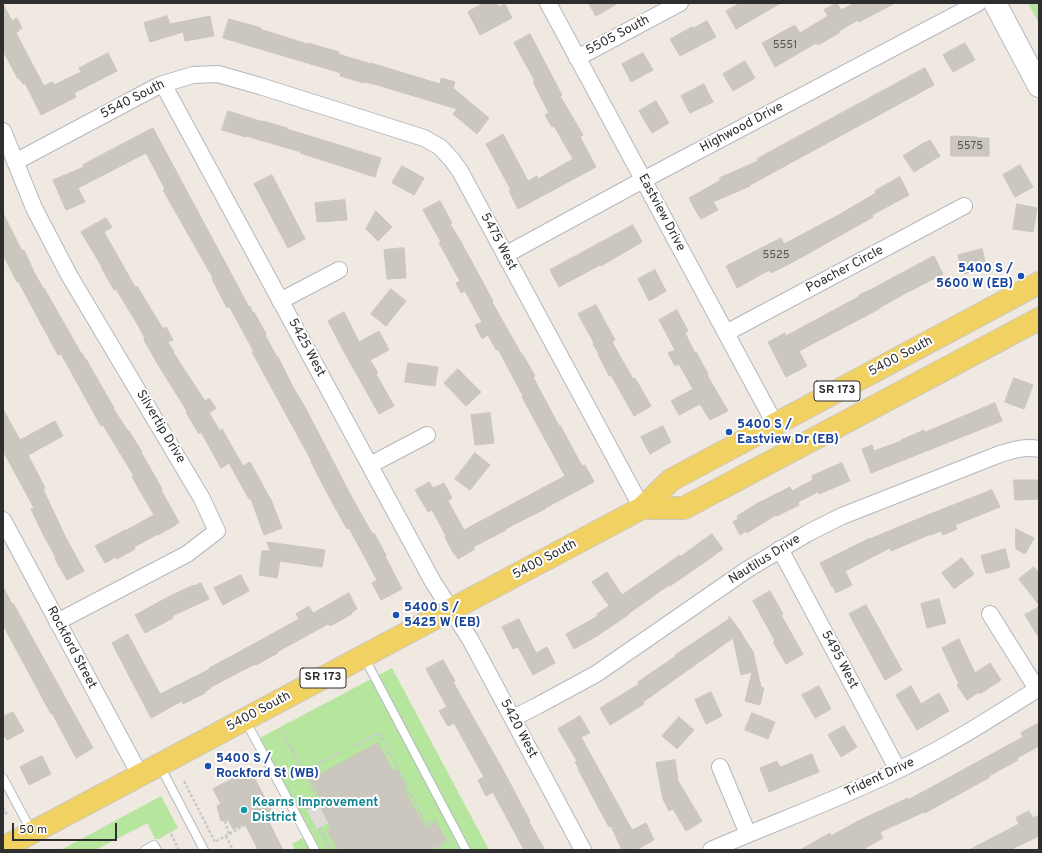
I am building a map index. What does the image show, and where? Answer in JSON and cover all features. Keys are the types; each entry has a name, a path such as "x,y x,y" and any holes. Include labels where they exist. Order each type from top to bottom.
{"main road":[{"path":"995,3 1039,86"},
{"name":"5400 South","path":"19,841 642,508 671,480 1039,283"},
{"name":"5400 South","path":"642,508 684,508 1039,319"}],"street":[{"name":"Eastview Drive","path":"548,3 775,424"},
{"name":"5505 South","path":"577,58 680,3"},
{"name":"Highwood Drive","path":"505,255 978,3"},
{"name":"5540 South","path":"15,162 163,84 193,75 218,74 260,86"},
{"name":"5425 West","path":"163,84 433,582 451,610"},
{"name":"5475 West","path":"260,86 424,138 440,148 452,160 460,171 642,508"},
{"path":"3,131 15,162"},
{"name":"Silvertip Drive","path":"15,162 34,208 62,262 201,496 217,530 187,554 58,622"},
{"name":"Poacher Circle","path":"726,333 964,206"},
{"path":"280,301 339,270"},
{"path":"370,465 427,435"},
{"name":"Nautilus Drive","path":"513,718 596,674 748,569 808,533 842,516 1000,454 1018,449 1039,449"},
{"name":"Rockford Street","path":"3,520 140,775"},
{"name":"5495 West","path":"780,549 898,770"},
{"name":"5420 West","path":"451,610 470,640 513,718 583,850"},
{"path":"990,614 1038,689"},
{"name":"Trident Drive","path":"711,850 854,791 898,770 928,755 1038,689"},
{"path":"720,767 748,834"}],"lane":[{"path":"364,656 466,850"},
{"path":"245,719 315,850"},
{"path":"160,765 204,850"},
{"path":"3,778 19,841"},
{"path":"145,850 154,845 157,850"}],"path":[{"path":"282,730 319,802 306,808"},
{"path":"353,747 378,733 426,824 437,819 440,824"},
{"path":"319,775 314,766 341,752"},
{"path":"184,781 215,842 245,825"},
{"path":"3,807 7,815"},
{"path":"225,820 227,835 233,850"},
{"path":"319,828 331,850"},
{"path":"171,834 179,850"},
{"path":"434,848 448,841 446,835"},
{"path":"439,846 441,850"}],"green space":[{"path":"1028,3 1039,3 1039,23"},
{"path":"392,668 489,850 295,850 292,844 304,837 254,741"},
{"path":"161,796 178,828 159,839 155,839 148,824 146,824 95,850 61,850"}],"shaded area":[{"path":"322,802 325,806 321,808 329,823 317,829 307,810"}],"building":[{"path":"484,3 496,3 499,7 505,4 512,18 480,35 468,12"},
{"path":"589,3 618,3 596,16"},
{"path":"741,3 781,3 736,29 726,11"},
{"path":"837,3 841,10 855,3 895,3 859,22 858,20 818,45 816,43 775,67 762,43 795,25 800,33 828,16 824,10"},
{"path":"3,4 12,21 17,18 22,28 16,33 44,86 52,82 54,85 81,72 79,68 108,53 117,71 74,93 76,97 41,115 25,83 23,84 19,78 18,79 3,51"},
{"path":"167,16 170,24 210,16 214,36 185,41 183,32 150,42 144,23"},
{"path":"229,19 307,44 308,43 339,52 338,54 440,84 441,78 455,82 453,88 489,118 477,134 453,114 457,109 374,84 364,83 340,76 341,73 223,38"},
{"path":"707,21 716,37 680,56 670,39"},
{"path":"530,34 562,95 560,96 583,135 580,137 596,167 518,209 509,191 511,190 486,144 503,134 528,181 537,176 538,179 573,159 554,126 552,127 545,115 549,113 533,82 535,81 514,43"},
{"path":"965,43 975,60 953,72 943,55"},
{"path":"643,53 653,70 631,82 622,64"},
{"path":"745,61 755,78 733,91 723,74"},
{"path":"925,68 934,85 750,186 713,202 718,210 701,219 697,213 689,198 721,180 719,178 758,161 757,159"},
{"path":"704,84 713,102 690,113 681,96"},
{"path":"656,101 669,123 652,133 639,111"},
{"path":"228,111 381,158 375,177 300,153 301,152 222,130"},
{"path":"153,128 249,307 250,306 253,313 254,312 266,334 265,335 306,409 349,492 386,555 385,556 402,589 381,600 372,583 377,580 349,528 347,529 326,491 229,306 227,308 212,279 213,278 163,190 165,189 146,153 78,188 85,202 66,210 53,180 84,167 83,165"},
{"path":"951,136 989,138 989,156 951,156"},
{"path":"930,140 940,156 914,172 903,156"},
{"path":"1020,165 1033,187 1015,197 1003,175"},
{"path":"402,166 424,178 414,195 392,183"},
{"path":"272,175 305,239 288,248 254,184"},
{"path":"900,177 909,195 793,262 771,273 769,270 737,288 726,266 781,238 784,244 835,217"},
{"path":"345,200 347,220 317,222 315,203"},
{"path":"440,201 452,223 450,224 493,301 492,302 535,376 533,377 559,426 560,425 582,466 585,465 594,482 473,547 475,549 458,559 448,543 445,537 446,536 432,510 428,512 415,490 429,482 433,488 444,483 452,498 448,501 464,530 565,476 498,349 496,350 488,335 482,339 475,325 482,322 465,291 461,293 456,283 460,281 423,210"},
{"path":"1017,204 1037,208 1033,232 1013,229"},
{"path":"376,211 392,227 378,241 366,229"},
{"path":"3,213 43,288 86,359 113,408 142,452 179,522 134,547 135,549 117,559 116,557 105,563 95,546 154,515 132,477 134,476 103,425 101,426 61,354 58,355 3,255"},
{"path":"106,218 112,227 104,232 135,287 137,286 163,329 166,327 173,340 168,342 173,352 205,401 209,398 216,408 209,413 220,431 222,429 243,466 250,462 271,500 282,528 264,535 251,499 249,499 229,463 221,468 201,432 199,434 186,412 187,411 144,340 145,339 139,327 116,289 114,290 81,232"},
{"path":"633,225 642,242 601,266 600,265 559,287 550,270"},
{"path":"404,248 406,278 387,279 384,250"},
{"path":"982,249 987,269 962,274 958,255"},
{"path":"934,256 943,274 799,351 807,366 786,377 768,342 785,333 786,336 860,296 859,295"},
{"path":"655,270 666,291 649,301 638,279"},
{"path":"391,289 406,301 386,326 371,314"},
{"path":"596,305 615,340 612,342 633,379 635,378 651,406 634,416 611,375 609,376 593,344 594,343 578,314"},
{"path":"677,310 688,331 685,333 695,353 696,352 708,374 707,375 728,411 710,420 700,404 679,415 671,401 693,389 679,364 675,366 668,353 675,350 659,320"},
{"path":"344,312 359,342 379,331 389,350 370,360 394,406 379,414 328,321"},
{"path":"408,363 438,367 435,386 405,382"},
{"path":"458,369 481,392 466,406 444,383"},
{"path":"1014,378 1033,385 1024,409 1005,402"},
{"path":"995,403 1002,421 871,473 862,449 872,445 874,451"},
{"path":"3,409 20,440 55,421 63,436 28,455 45,488 43,489 65,536 84,571 67,580 55,559 56,558 31,509 34,508 3,451"},
{"path":"490,413 494,443 475,445 471,415"},
{"path":"663,426 671,442 650,454 641,437"},
{"path":"475,453 490,465 470,490 455,479"},
{"path":"842,463 850,481 819,494 818,492 798,502 799,505 777,516 776,515 747,533 746,531 740,535 733,522 738,519 737,516 758,503 790,487 792,491 813,480 812,476"},
{"path":"1014,480 1039,480 1039,499 1015,500"},
{"path":"992,490 1000,507 955,525 957,529 943,535 941,531 891,551 890,548 845,571 852,585 836,593 833,586 832,587 820,563 870,538"},
{"path":"1016,529 1034,538 1025,554 1016,549"},
{"path":"712,534 723,549 597,636 574,649 566,634 598,616 597,614 609,606 592,582 607,572 622,595"},
{"path":"267,542 325,550 322,567 280,561 277,578 259,575 262,551 270,551"},
{"path":"1005,549 1010,567 986,573 981,556"},
{"path":"962,558 974,574 954,589 942,573"},
{"path":"1034,567 1039,573 1039,605 1019,579"},
{"path":"241,575 249,591 223,605 214,588"},
{"path":"201,583 209,599 172,616 173,618 145,633 135,615 172,595"},
{"path":"3,587 93,748 76,758 3,625"},
{"path":"770,591 783,614 781,615 803,654 786,664 773,642 775,641 753,601"},
{"path":"349,593 357,609 351,613 352,614 330,626 328,624 256,665 255,664 211,687 205,693 183,704 182,701 151,718 112,643 128,634 160,694 210,669 209,668 299,619 296,614 309,606 313,613"},
{"path":"939,599 946,623 927,628 921,604"},
{"path":"866,605 902,670 885,680 849,614"},
{"path":"1039,607 1039,638 1025,615"},
{"path":"729,616 753,652 761,687 764,688 760,705 745,701 752,672 741,675 733,638 643,702 644,704 610,725 600,708 639,684 638,682 676,656 675,655 729,619"},
{"path":"519,619 536,653 547,647 555,663 533,675 518,647 513,649 502,627"},
{"path":"959,639 975,673 990,663 1001,680 980,694 979,692 967,700 957,685 959,684 942,648"},
{"path":"443,660 455,681 453,682 502,768 545,850 524,850 493,792 486,796 478,780 484,777 454,723 448,726 439,711 447,707 426,669"},
{"path":"819,686 831,709 815,718 802,695"},
{"path":"911,686 921,704 939,693 949,711 917,730 896,695"},
{"path":"711,692 722,716 706,724 695,700"},
{"path":"13,712 24,731 7,740 3,733 3,717"},
{"path":"752,713 775,722 768,739 745,730"},
{"path":"580,716 590,733 581,737 632,830 646,823 654,840 636,850 622,850 611,826 609,827 578,769 575,762 577,761 558,729"},
{"path":"679,717 694,730 677,749 662,736"},
{"path":"1039,723 1039,746 1017,758 1018,760 989,776 990,777 925,813 924,812 880,832 883,838 862,850 800,850 830,833 831,836 860,820 908,798 908,800 1023,737 1021,733"},
{"path":"844,726 857,747 841,757 828,735"},
{"path":"378,743 393,772 397,769 406,786 403,788 425,828 436,822 446,840 428,850 338,850 327,830 331,828 321,808 325,806 310,780"},
{"path":"812,754 819,772 769,792 760,768 777,761 780,767"},
{"path":"42,756 51,774 29,785 20,767"},
{"path":"675,760 678,781 702,821 686,831 673,809 669,811 663,799 656,763"},
{"name":"Kearns Improvement District","path":"250,770 271,809 270,811 274,819 269,822 283,850 258,850 245,824 233,829 228,820 221,821 217,806 221,804 213,789"},
{"path":"1029,811 1033,818 1039,815 1039,836 1010,850 969,850 1019,824 1016,818"}],"place":[{"name":"5400 S / 5600 W (EB)","path":"1021,276"},
{"name":"5400 S / Eastview Dr (EB)","path":"729,432"},
{"name":"5400 S / 5425 W (EB)","path":"396,615"},
{"name":"5400 S / Rockford St (WB)","path":"208,766"},
{"name":"Kearns Improvement District","path":"244,810"}]}
